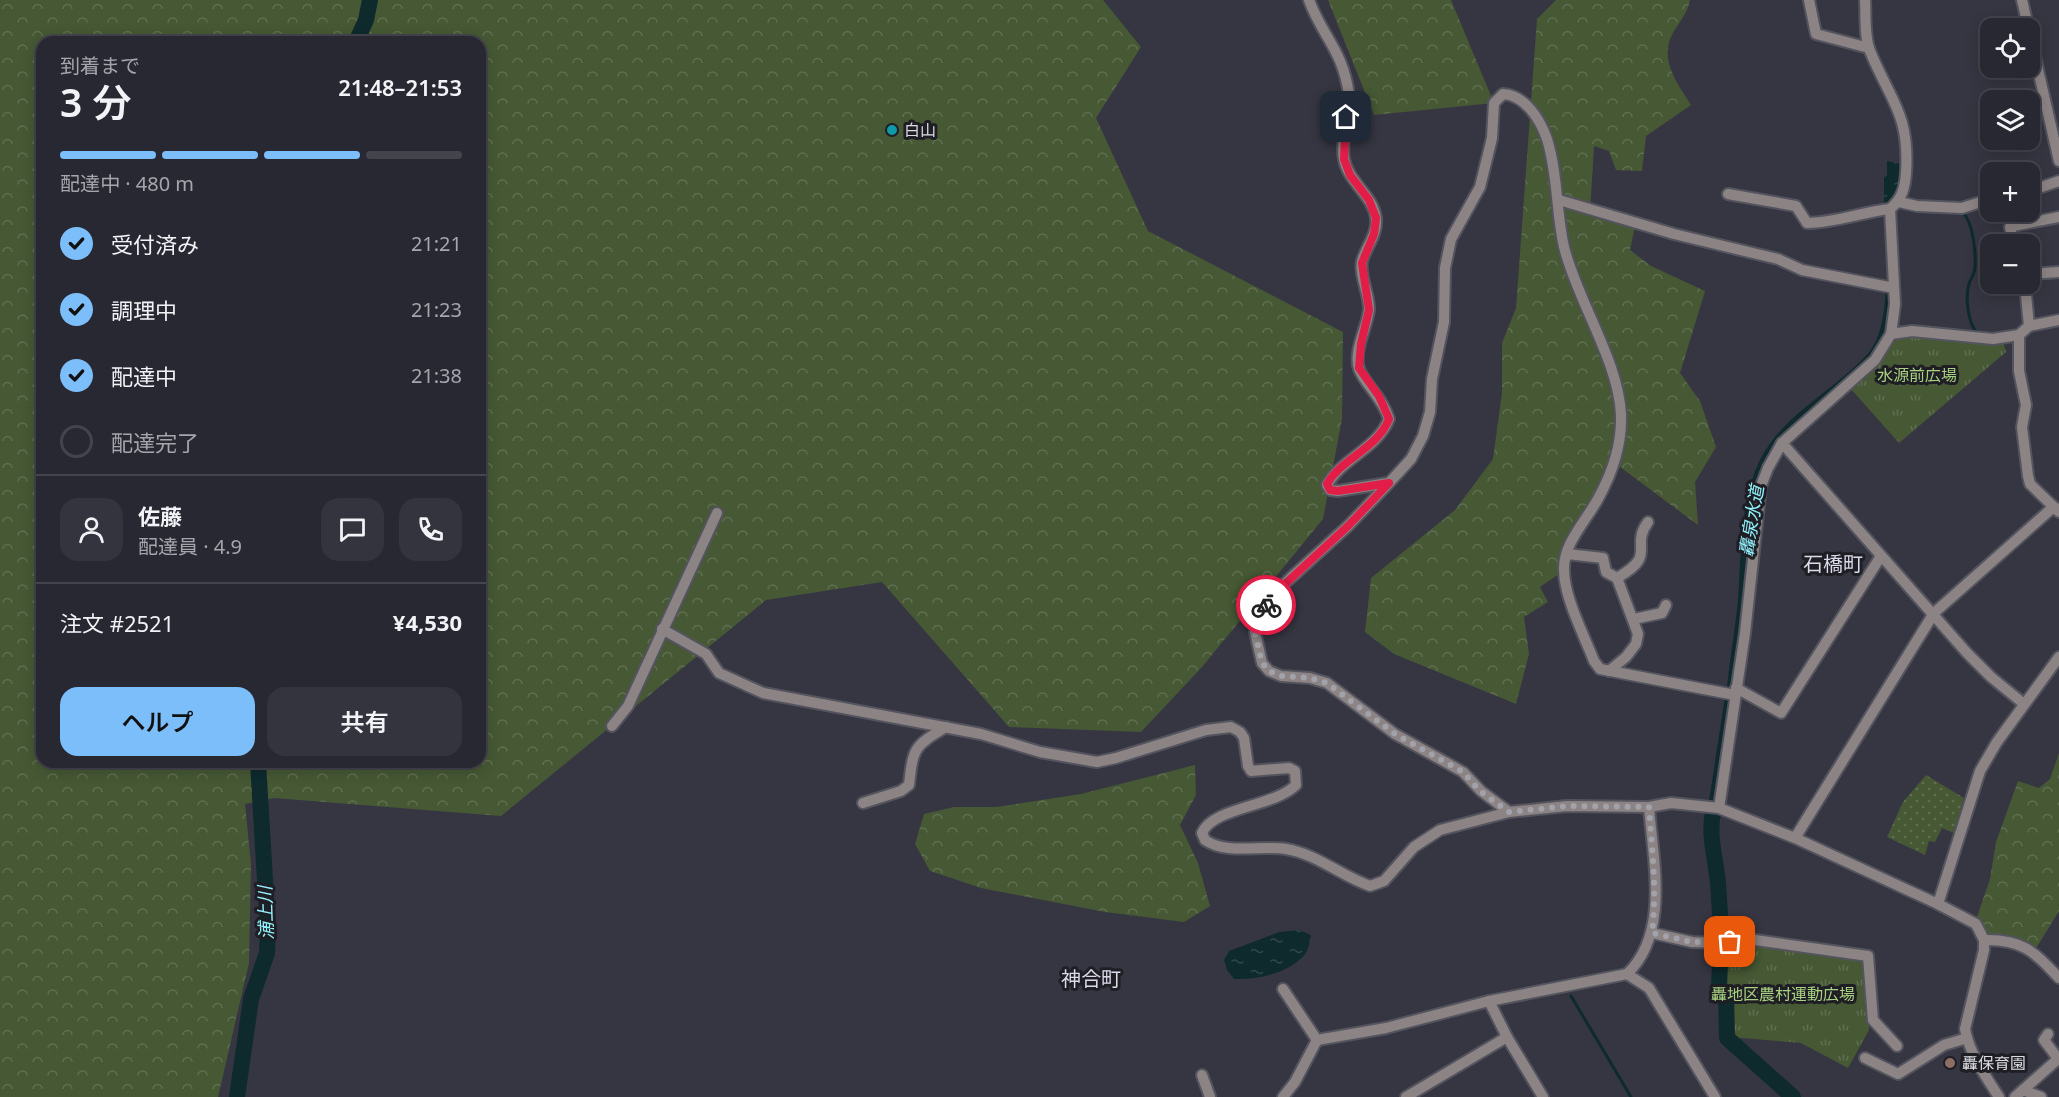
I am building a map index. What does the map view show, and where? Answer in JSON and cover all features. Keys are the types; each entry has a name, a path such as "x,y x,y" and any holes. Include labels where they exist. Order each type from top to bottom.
{"street":[{"path":"1309,0 1315,16 1342,62 1349,99 1343,136 1344,159 1350,175 1369,200 1376,218 1374,234 1362,263 1369,310 1361,344 1359,368 1379,396 1389,419 1384,430 1333,475 1327,484 1330,490 1338,491 1389,483"},
{"path":"1809,0 1816,34 1869,48"},
{"path":"1728,194 1796,206 1807,223 1823,223 1866,211 1890,209 1899,202 1905,184 1905,128 1869,48 1865,0"},
{"path":"2022,0 2059,161"},
{"path":"1509,812 1480,791 1463,772 1395,734 1327,683 1310,678 1281,676 1269,671 1262,663 1255,632 1258,616 1272,596 1348,526 1389,483 1411,459 1423,436 1430,412 1432,379 1443,322 1445,268 1451,239 1480,187 1492,138 1494,103 1503,94 1514,94 1524,100 1547,138 1559,200 1564,245 1574,279 1617,391 1621,414 1620,440 1609,477 1572,540 1563,567 1565,582 1594,661 1600,669 1735,692 1781,713 1881,555"},
{"path":"2040,188 2059,181"},
{"path":"1559,200 1674,234 1778,259 1802,270 1894,288"},
{"path":"1899,202 1917,206 1962,208 1980,202"},
{"path":"1719,808 1745,633 1758,505 1768,468 1782,443 1875,360 1891,334 1894,288 1890,209"},
{"path":"2012,234 2010,227 2059,217"},
{"path":"2040,273 2059,272"},
{"path":"2026,294 2029,326"},
{"path":"1891,334 1912,331 1992,339 2019,335 2029,326 2059,320"},
{"path":"2019,335 2019,371 2026,405 2022,427 2028,476 2030,484 2057,510"},
{"path":"1782,443 1990,677 2024,704"},
{"path":"1795,838 1934,613 2050,510 2057,510"},
{"path":"612,726 628,706 717,513"},
{"path":"1617,578 1636,567 1641,558 1644,528 1648,522"},
{"path":"1567,554 1603,558 1606,572 1617,578 1634,619 1636,644 1626,657 1609,670"},
{"path":"1634,619 1662,613 1666,605"},
{"path":"662,630 706,654 719,673 763,693 981,734 1040,752 1097,762 1206,730 1231,727 1244,738 1248,766 1251,771 1289,768 1295,771 1296,785 1258,805 1215,818 1205,826 1202,833 1205,840 1221,847 1287,849 1309,855 1370,886 1384,881 1414,847 1440,830 1509,812 1567,806 1649,807 1671,803 1719,808 1795,838 1976,924 1984,940 1984,950 1966,1021 1967,1038 1999,1097"},
{"path":"1938,904 1980,771 1997,741 2059,657"},
{"path":"863,803 901,791 909,785 912,754 917,744 946,727"},
{"path":"1317,1040 1386,1028 1489,1000 1627,974 1639,963 1652,933 1654,880 1649,807"},
{"path":"1652,933 1692,942 1719,943 1741,938 1868,956 1873,1020 1897,1046"},
{"path":"1984,940 2018,943 2033,952 2059,978"},
{"path":"1627,974 1649,988 1715,1097"},
{"path":"1283,989 1317,1040"},
{"path":"1489,1000 1507,1037 1543,1097"},
{"path":"2019,1094 2059,1059 2044,1040 2048,1034"},
{"path":"1406,1097 1507,1037"},
{"path":"1865,1058 1898,1074 1944,1045 1967,1038"},
{"path":"1283,1097 1296,1082 1317,1040"},
{"path":"1202,1075 1210,1097"},
{"path":"2019,1094 2041,1097"}],"green space":[{"path":"0,0 1103,0 1141,47 1096,118 1148,231 1343,332 1342,419 1323,519 1202,667 1141,732 1009,727 882,582 766,600 501,816 274,798 245,804 251,865 249,963 218,1097 0,1097"},
{"path":"1328,0 1451,0 1494,103 1374,115"},
{"path":"1556,0 1690,0 1673,33 1668,52 1672,71 1691,105 1646,136 1642,171 1616,170 1609,151 1594,146 1590,212 1635,226 1630,250 1651,266 1705,291 1680,373 1700,401 1716,447 1695,482 1698,525 1612,461 1597,496 1563,552 1559,574 1540,587 1548,602 1524,617 1529,654 1516,704 1394,654 1365,632 1371,578 1455,510 1493,459 1502,393 1502,343 1516,308 1537,19"},
{"name":"水源前広場","path":"1900,336 2003,342 2006,352 1899,443 1850,388"},
{"path":"2059,753 2059,911 2035,950 2007,935 1988,937 1977,917 1990,879 1996,842 2018,781 2039,788 2050,779"},
{"path":"1195,765 1196,795 1180,825 1198,863 1210,906 1184,922 1105,912 981,888 930,871 915,844 924,814 954,807 997,807 1081,794"},
{"path":"1926,775 1964,798 1954,833 1942,828 1935,842 1929,841 1925,855 1887,837 1903,802"},
{"name":"轟地区農村運動広場","path":"1741,940 1865,958 1869,1030 1848,1068 1801,1043 1731,1037 1728,988 1722,987 1724,945"}],"water":[{"path":"1887,161 1901,164 1897,200 1887,204 1884,202 1884,177 1887,176"},
{"path":"1299,930 1311,935 1310,942 1306,953 1292,966 1273,974 1243,979 1234,979 1227,970 1224,960 1229,951 1279,932"}],"waterway":[{"name":"浦上川","path":"359,36 366,20 370,0"},
{"path":"1963,213 1971,230 1975,261 1967,303 1972,324 1978,333"},
{"name":"轟泉水道","path":"1731,691 1742,605 1749,514 1757,478 1764,462 1786,431 1844,383 1871,357 1880,343 1889,309 1890,293"},
{"name":"轟泉水道","path":"1713,805 1729,700"},
{"name":"浦上川","path":"237,1097 251,999 267,953 268,931 258,768"},
{"path":"1713,813 1712,839 1720,922 1719,986 1726,995 1727,1038 1793,1097"},
{"path":"1571,996 1631,1097"}],"way so far":[{"path":"1266,605 1258,616 1255,632 1262,663 1269,671 1281,676 1310,678 1327,683 1361,706 1395,734 1463,772 1480,791 1509,812 1567,806 1649,807 1654,869 1652,933 1692,942 1730,942"}],"place":[{"name":"白山","path":"892,130"},
{"name":"轟保育園","path":"1950,1063"}],"district":[{"name":"石橋町","path":"1833,564"},
{"name":"神合町","path":"1091,979"}],"route":[{"path":"1266,605 1272,596 1348,526 1389,483 1356,490 1338,491 1330,490 1327,484 1333,475 1374,441 1384,430 1389,419 1385,406 1359,368 1361,344 1369,310 1362,263 1374,234 1376,218 1369,200 1350,175 1344,159 1343,136 1346,117"}]}
